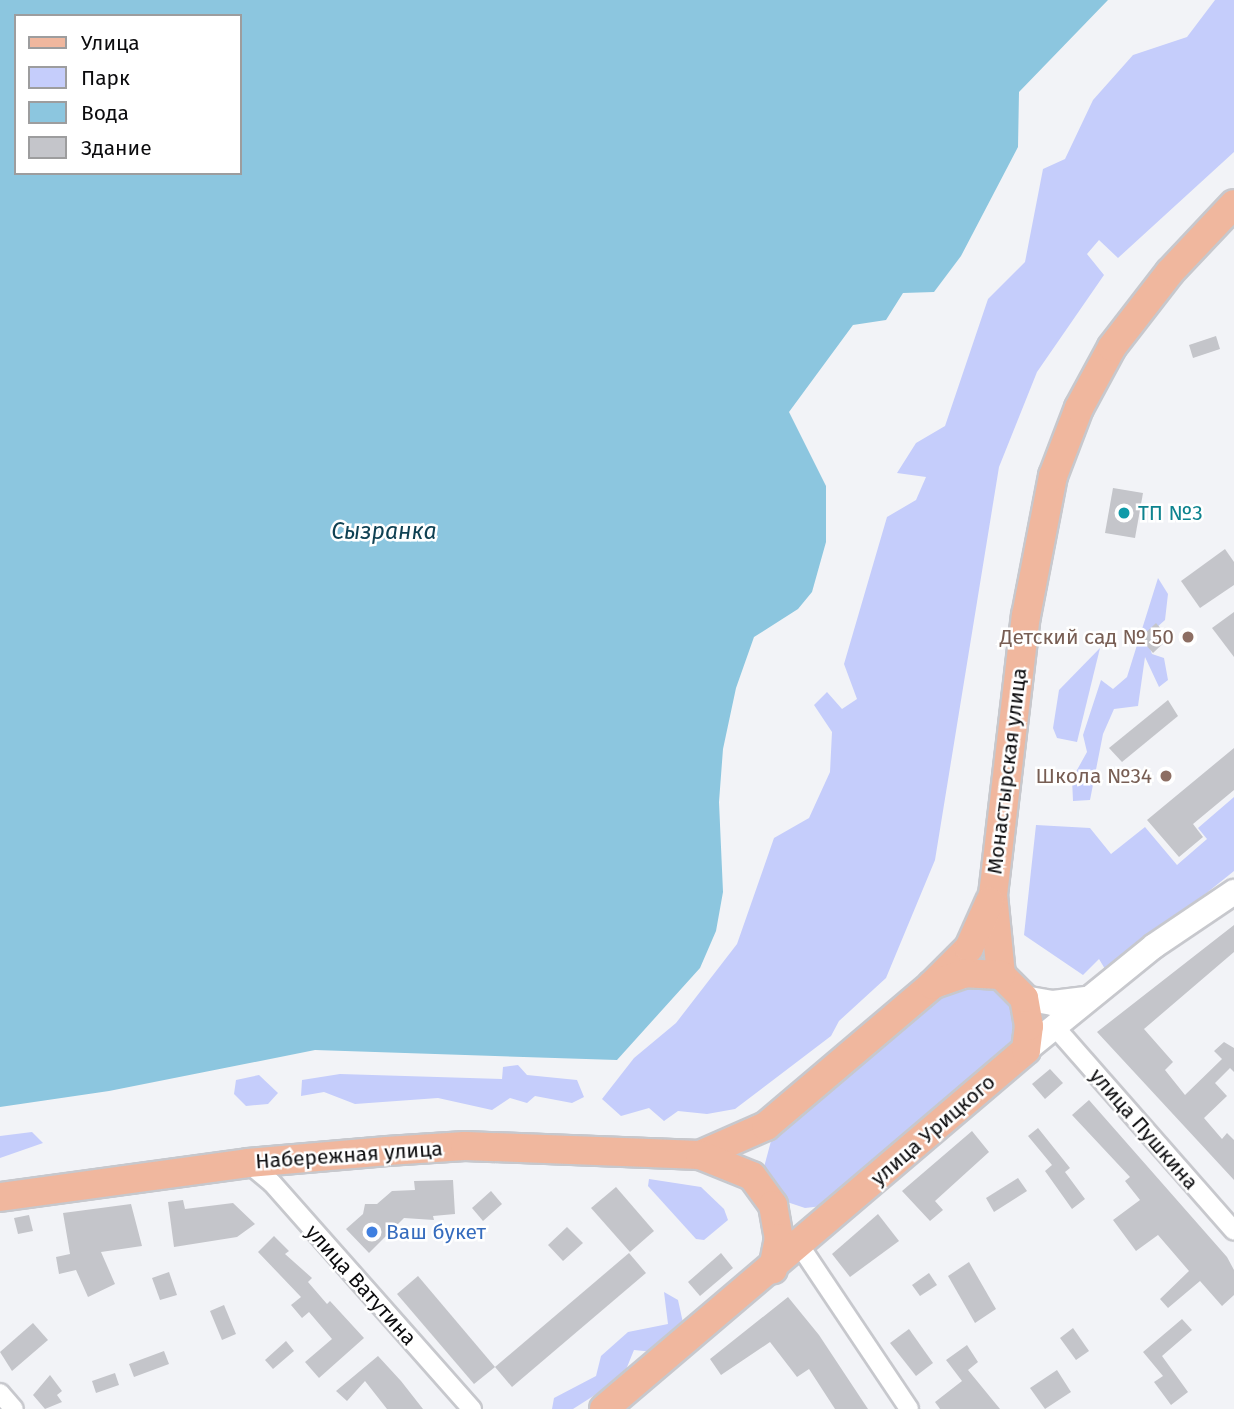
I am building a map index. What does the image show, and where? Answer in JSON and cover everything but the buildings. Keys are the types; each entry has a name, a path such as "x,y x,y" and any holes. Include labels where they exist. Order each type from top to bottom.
{"main road":[{"name":"Монастырская улица","path":"993,895 1026,616 1054,476 1079,408 1112,347 1170,272 1234,204"},
{"path":"1026,1050 1154,946 1234,892"},
{"path":"993,895 1001,975 1024,998 1029,1026 1026,1050"},
{"path":"700,1155 766,1126 932,985 970,948 993,895"},
{"path":"932,985 966,973 1001,975"},
{"path":"1024,998 1053,1003 1089,999"},
{"name":"улица Урицкого","path":"773,1269 1026,1050"},
{"path":"752,1176 766,1126"},
{"name":"Набережная улица","path":"0,1197 248,1163 465,1146 700,1155"},
{"path":"604,1409 773,1269 779,1238 773,1205 752,1176 700,1155"},
{"path":"773,1205 797,1216 839,1211"}],"street":[{"name":"улица Пушкина","path":"1055,1027 1234,1231"},
{"name":"улица Ватутина","path":"248,1163 272,1184 472,1409"},
{"path":"800,1245 909,1409"},
{"path":"0,1393 13,1409"}],"green space":[{"path":"1215,0 1234,0 1234,152 1118,258 1099,240 1087,254 1104,275 1037,372 999,467 935,860 886,978 839,1021 831,1036 735,1109 707,1114 678,1111 664,1121 649,1108 621,1116 602,1099 634,1058 676,1023 737,944 774,838 809,818 830,772 832,732 814,705 827,692 842,709 857,699 844,664 887,517 916,500 926,477 897,473 916,443 945,426 988,299 1025,262 1043,169 1065,159 1093,100 1133,55 1187,37"},
{"path":"1158,578 1168,594 1165,620 1146,637 1152,654 1164,658 1168,680 1159,687 1145,657 1138,706 1114,709 1103,734 1090,800 1073,801 1072,779 1087,752 1083,735 1101,680 1113,689 1127,677"},
{"path":"1100,648 1077,742 1057,738 1053,728 1059,690"},
{"path":"1234,797 1234,871 1113,968 1105,969 1099,959 1083,975 1024,935 1036,825 1090,828 1111,854 1145,827 1177,865 1207,839 1198,828"},
{"path":"986,982 1014,997 1018,1040 823,1206 805,1208 784,1201 763,1171 771,1141 947,992"},
{"path":"518,1065 527,1075 577,1080 584,1097 572,1103 535,1096 527,1103 510,1098 492,1110 438,1098 355,1104 324,1092 301,1096 302,1080 340,1074 502,1079 503,1067"},
{"path":"259,1075 278,1093 268,1104 246,1106 234,1094 236,1080"},
{"path":"32,1132 43,1143 0,1158 0,1136"},
{"path":"649,1179 701,1187 724,1209 728,1220 704,1240 696,1239 648,1186"},
{"path":"664,1292 678,1300 685,1332 664,1353 634,1350 623,1377 573,1409 552,1409 554,1398 596,1376 601,1356 628,1332 668,1324"}],"water":[{"name":"Сызранка","path":"0,0 1108,0 1019,92 1018,147 961,256 934,292 903,293 886,320 853,325 789,412 826,486 826,542 812,592 798,609 754,637 736,688 723,749 719,802 723,892 716,931 700,968 617,1060 315,1050 109,1091 0,1107"}],"place":[{"name":"ТП №3","path":"1124,513"},
{"name":"Детский сад № 50","path":"1188,637"},
{"name":"Школа №34","path":"1166,776"},
{"name":"Ваш букет","path":"372,1232"}]}
